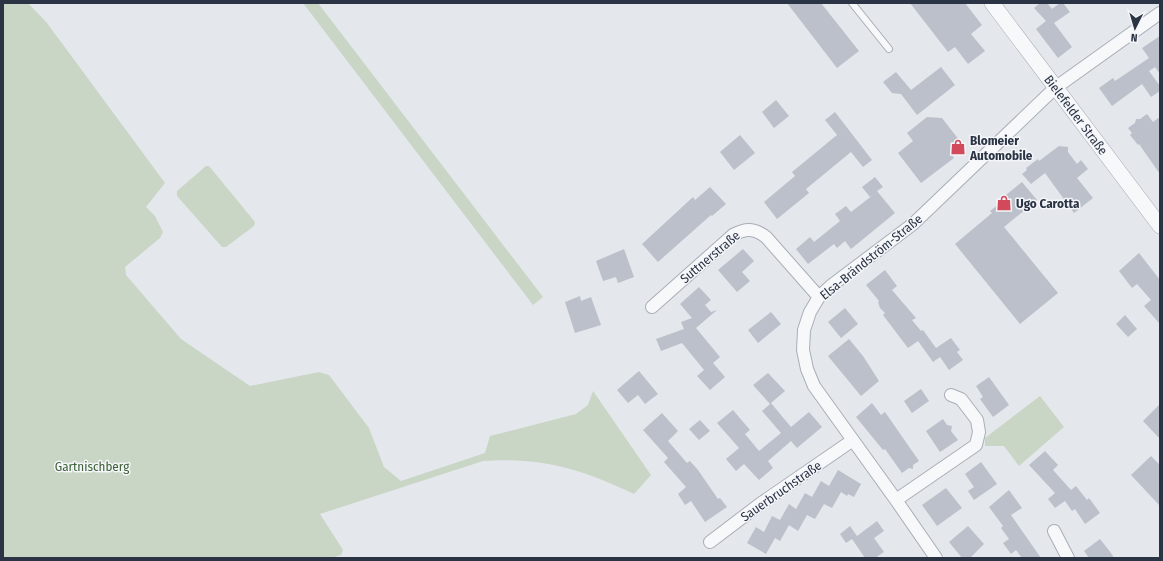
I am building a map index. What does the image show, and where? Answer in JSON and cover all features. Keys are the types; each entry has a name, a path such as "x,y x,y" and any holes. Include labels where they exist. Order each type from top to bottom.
{"street":[{"name":"Bielefelder Straße","path":"992,3 1160,226"},
{"name":"Elsa-Brändström-Straße","path":"936,558 814,386 807,369 803,350 804,330 810,312 819,297 832,285 913,224 1056,88 1160,13"},
{"name":"Suttnerstraße","path":"652,307 733,235 741,230 750,229 766,237 819,297"},
{"path":"896,500 976,445 980,432 977,420 961,399 951,396"},
{"name":"Sauerbruchstraße","path":"710,542 760,504 853,440"},
{"path":"1054,531 1068,558"}],"lane":[{"path":"852,3 889,49"}],"green space":[{"name":"Gartnischberg","path":"3,3 28,3 47,23 165,183 146,207 155,216 163,232 160,238 125,267 126,275 181,339 250,386 319,372 329,375 369,428 384,467 401,481 485,453 490,436 576,414 588,405 593,391 651,475 634,494 596,478 543,463 504,460 483,461 320,514 343,550 341,555 331,558 3,558"},
{"path":"303,3 318,3 543,297 533,305"},
{"path":"206,166 209,166 255,222 254,226 226,247 222,247 177,196 177,191"},
{"path":"1040,396 1064,427 1019,466 1004,446 985,446 985,438"}],"building":[{"path":"787,3 821,3 859,51 837,68"},
{"path":"910,3 965,3 982,25 971,34 985,51 968,64 955,47 948,52"},
{"path":"1040,3 1047,3 1052,9 1060,3 1063,3 1070,12 1054,23 1072,47 1058,58 1036,29 1046,21 1034,8"},
{"path":"1160,36 1160,74 1155,67 1149,71 1160,86 1160,91 1151,97 1142,84 1112,106 1099,88 1113,78 1115,81 1149,58 1142,48"},
{"path":"941,67 955,85 917,115 901,94 892,93 883,82 896,72 911,90"},
{"path":"776,100 789,116 774,128 762,112"},
{"path":"835,112 872,160 863,167 851,152 806,189 809,193 777,219 764,202 795,176 792,172 837,135 825,120"},
{"path":"1147,114 1153,122 1160,117 1160,174 1139,144 1138,145 1130,135 1132,133 1128,128 1135,123 1136,119 1140,119"},
{"path":"927,117 942,118 963,145 951,154 954,158 921,183 898,153 913,141 907,133"},
{"path":"740,135 755,153 734,170 720,152"},
{"path":"1059,146 1068,147 1068,152 1077,164 1081,160 1088,169 1077,178 1093,198 1074,213 1045,173 1031,184 1022,174 1027,170 1026,168 1038,159 1039,161"},
{"path":"875,177 883,187 877,191 895,213 851,249 845,241 837,248 834,244 808,264 796,249 810,237 814,242 840,221 835,214 846,206 851,212 873,195 870,197 862,187"},
{"path":"1022,182 1037,200 1004,227 1058,293 1020,324 955,244 992,213 990,211 999,204 997,202"},
{"path":"710,187 726,204 712,216 711,215 658,262 642,244 693,197 695,200"},
{"path":"624,249 634,277 618,283 616,277 603,281 596,261"},
{"path":"743,249 754,261 742,272 750,281 737,292 718,270"},
{"path":"1139,253 1160,280 1160,324 1144,306 1151,300 1137,284 1132,288 1119,271"},
{"path":"885,270 897,286 892,290 916,318 912,320 921,331 923,330 936,348 951,338 960,350 957,352 963,360 949,370 940,357 933,362 918,341 908,348 883,315 885,313 880,308 879,301 866,285"},
{"path":"699,287 711,300 705,305 711,312 717,310 696,328 720,357 713,363 725,377 710,390 697,376 704,370 682,343 661,351 656,339 684,329 681,322 692,318 680,304"},
{"path":"580,296 581,301 591,297 601,325 575,333 565,302"},
{"path":"845,308 858,324 841,338 828,322"},
{"path":"771,312 781,324 758,343 748,330"},
{"path":"1125,315 1137,329 1128,337 1116,324"},
{"path":"849,339 863,356 879,381 861,396 828,356"},
{"path":"639,371 658,394 645,404 638,395 628,403 617,390"},
{"path":"768,373 785,391 771,403 791,427 809,412 822,427 797,448 791,441 768,461 773,468 759,480 744,464 736,471 726,459 739,448 717,423 733,410 750,430 745,434 759,451 781,433 762,411 770,404 753,385"},
{"path":"989,377 1009,405 993,417 980,399 983,397 976,386"},
{"path":"921,389 929,401 912,413 904,401"},
{"path":"872,403 881,415 885,412 919,461 913,465 913,469 909,468 902,473 885,449 883,450 856,417"},
{"path":"1160,404 1160,439 1143,421"},
{"path":"662,413 678,431 668,441 687,463 690,461 718,499 720,498 727,507 705,522 691,501 685,505 678,494 686,487 664,462 668,458 643,430"},
{"path":"943,419 947,425 952,426 951,431 958,440 940,452 926,431"},
{"path":"700,420 710,431 699,440 689,429"},
{"path":"1045,451 1058,465 1053,470 1071,490 1076,486 1087,500 1089,498 1100,513 1085,524 1075,509 1072,511 1065,501 1055,508 1048,499 1055,493 1029,465"},
{"path":"1151,456 1160,465 1160,506 1131,475"},
{"path":"981,462 997,484 974,500 968,491 974,487 965,474"},
{"path":"838,470 861,484 854,497 848,494 847,496 841,492 832,508 824,504 815,519 807,515 798,531 789,525 780,541 775,538 766,554 747,543 756,527 764,532 772,516 780,520 789,504 796,509 805,493 812,497 821,481 829,486"},
{"path":"946,488 962,508 937,526 922,505"},
{"path":"1009,490 1022,508 1011,515 1041,558 1022,558 1016,550 1011,554 1003,543 1009,539 1001,528 1003,526 989,507"},
{"path":"877,521 884,531 874,538 884,552 875,558 865,558 852,539 846,543 840,534 850,526 857,536"},
{"path":"968,526 984,544 970,558 962,558 949,542"},
{"path":"1100,539 1114,558 1089,558 1084,551"}],"place":[{"name":"Blomeier Automobile","path":"958,147"},
{"name":"Ugo Carotta","path":"1004,203"}]}
